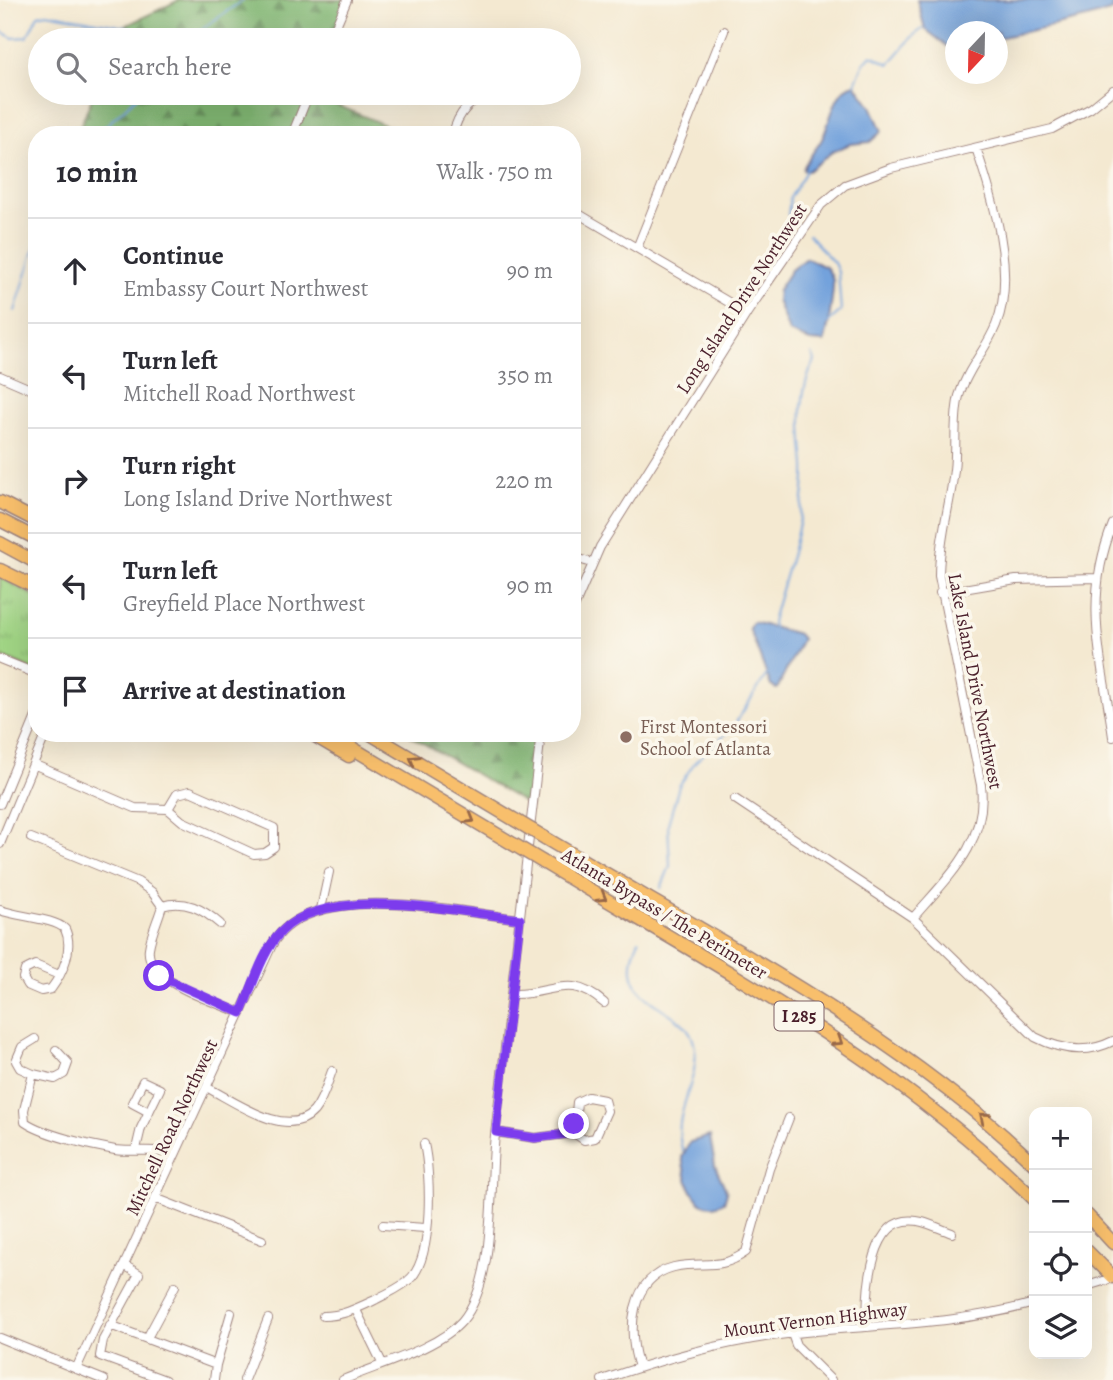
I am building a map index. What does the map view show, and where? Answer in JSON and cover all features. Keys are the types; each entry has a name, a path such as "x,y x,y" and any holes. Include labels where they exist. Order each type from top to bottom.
{"highway":[{"path":"0,502 28,516"},
{"path":"0,520 28,534"},
{"path":"0,543 28,558"},
{"path":"0,569 28,583"},
{"path":"325,742 381,775 441,801"},
{"name":"Atlanta Bypass / The Perimeter","path":"342,742 876,1066 944,1116 1029,1194"},
{"name":"Atlanta Bypass / The Perimeter","path":"384,742 894,1051 970,1105 1029,1159"},
{"path":"1092,1220 1113,1243"},
{"path":"1092,1256 1113,1277"}],"street":[{"path":"335,28 347,0"},
{"path":"638,248 724,31"},
{"name":"Long Island Drive Northwest","path":"581,590 592,563 747,313 806,223 836,191 891,168 1052,129 1082,114 1113,90"},
{"path":"296,126 304,105"},
{"path":"457,126 468,105"},
{"name":"Lake Island Drive Northwest","path":"913,918 969,851 978,832 982,810 981,785 940,593 939,555 954,470 958,400 968,371 996,327 1003,298 999,230 976,148"},
{"path":"581,215 747,313"},
{"path":"0,376 28,388"},
{"path":"1113,524 1096,578 1094,605 1103,669 1109,685 1113,737"},
{"path":"581,560 592,563"},
{"path":"940,593 1016,580 1096,578"},
{"path":"0,659 28,670"},
{"path":"1103,669 1113,668"},
{"path":"0,804 28,736"},
{"path":"0,844 42,742"},
{"path":"343,1380 444,1336 470,1310 482,1270 491,1219 496,1132 540,742"},
{"path":"33,764 135,808 165,809 182,821 254,853 265,853 276,842 274,828 197,793 177,794 165,809"},
{"path":"735,799 913,918 1035,1037 1057,1047 1074,1050 1100,1047 1113,1041"},
{"path":"31,838 138,882 152,892 162,906"},
{"path":"321,909 329,872"},
{"path":"162,906 176,903 191,905 220,924"},
{"name":"Mitchell Road Northwest","path":"76,1369 276,938 287,926 321,909 373,904 520,919"},
{"path":"162,906 148,949 154,970 165,979 241,1013"},
{"path":"0,910 21,918 55,922 65,929 70,948 59,975"},
{"path":"512,994 527,995 561,985 575,986 592,992 604,1003"},
{"path":"34,1039 22,1047 16,1061 20,1068 33,1074 55,1079 64,1074 68,1063 56,1049"},
{"path":"208,1088 275,1120 293,1122 305,1118 315,1109 332,1071"},
{"path":"33,1074 24,1110 25,1122 42,1131 117,1151 136,1149 175,1155"},
{"path":"496,1132 535,1138 575,1133 584,1140 595,1138 607,1111 604,1100 588,1097 577,1102 575,1133"},
{"path":"136,1149 149,1111"},
{"path":"639,1367 631,1335 635,1305 646,1284 670,1268 716,1266 746,1252 769,1169 789,1118"},
{"path":"323,1316 356,1310 412,1277 422,1258 430,1183 424,1144"},
{"path":"155,1198 262,1240"},
{"path":"868,1327 867,1302 872,1273 878,1245 887,1230 902,1221 915,1221 952,1233"},
{"path":"383,1225 425,1228"},
{"path":"124,1265 139,1274 110,1325 99,1350 100,1356 165,1380"},
{"path":"1092,1284 1113,1277"},
{"path":"147,1338 175,1286"},
{"name":"Mount Vernon Highway","path":"602,1380 639,1367 727,1344 792,1334 984,1315 1029,1304"},
{"path":"356,1310 382,1363"},
{"path":"214,1380 231,1313"},
{"path":"244,1380 268,1319"},
{"path":"110,1325 216,1365"},
{"path":"792,1334 796,1345 831,1380"},
{"path":"0,1338 104,1380"}],"green space":[{"path":"179,0 348,0 336,28 121,28"},
{"path":"89,105 337,105 388,126 81,126"},
{"path":"0,577 28,592 28,668 0,656"},
{"path":"421,742 536,742 530,806"}],"water":[{"path":"917,0 1113,0 1113,10 1008,36 1008,21 945,21 945,44 925,29"},
{"path":"855,84 871,106 882,131 870,142 850,144 832,152 808,171 803,170 821,141 837,100 848,87"},
{"path":"806,258 826,267 833,280 824,342 810,341 789,332 777,300 778,290 791,270"},
{"path":"753,622 798,634 802,639 777,689 771,686 749,628"},
{"path":"710,1136 715,1166 727,1192 724,1202 714,1206 699,1201 693,1193 682,1157 690,1142"}],"waterway":[{"path":"203,28 243,0"},
{"path":"32,28 38,15 47,13 131,28"},
{"path":"855,84 863,64 871,55 889,64 914,35 924,28"},
{"path":"0,31 13,38 28,35"},
{"path":"106,126 128,105"},
{"path":"798,225 788,215 790,198 806,171"},
{"path":"808,234 834,263 838,272 841,311 827,323"},
{"path":"15,311 28,269"},
{"path":"773,628 772,622 792,555 801,513 805,471 802,412 805,386 815,361 812,354"},
{"path":"661,888 670,866 668,824 679,786 695,762 733,727 767,674"},
{"path":"639,940 632,961 633,977 639,990 685,1026 692,1037 695,1051 695,1065 680,1122 683,1151"}],"place":[{"name":"First Montessori School of Atlanta","path":"626,737"}],"route":[{"path":"159,976 241,1013 281,931 321,909 373,904 520,919 496,1132 535,1138 575,1133 574,1124"}]}
